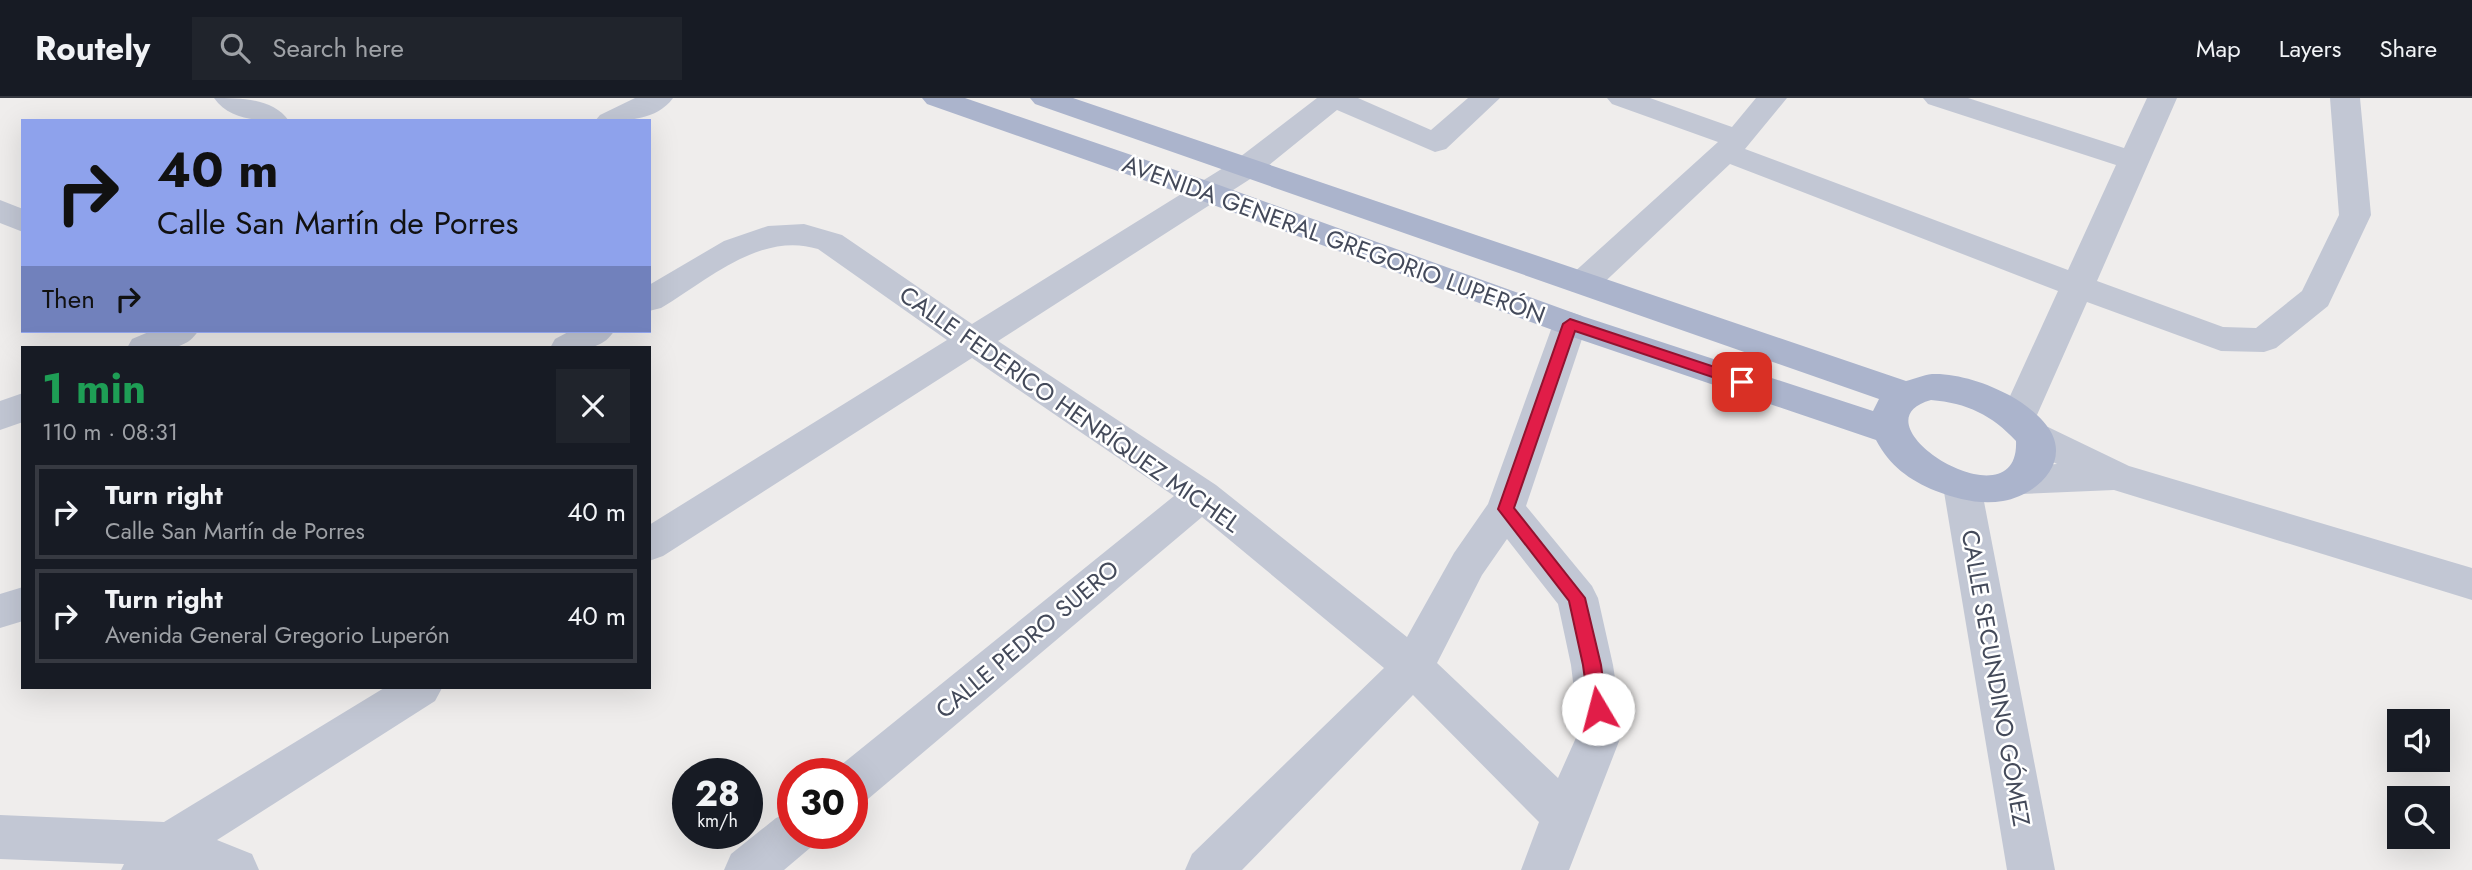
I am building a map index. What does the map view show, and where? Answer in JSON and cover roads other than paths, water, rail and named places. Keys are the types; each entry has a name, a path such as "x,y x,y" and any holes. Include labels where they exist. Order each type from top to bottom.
{"main road":[{"name":"AVENIDA GENERAL GREGORIO LUPERÓN","path":"937,98 1208,192 1570,324 1890,431"},
{"name":"AVENIDA GENERAL GREGORIO LUPERÓN","path":"1045,98 1906,394"},
{"path":"1931,387 1961,389 1993,400 2027,427 2035,463 2021,480 1995,488 1962,486 1929,473 1904,453 1890,431 1891,409 1906,394 1931,387"}],"street":[{"path":"229,98 270,119"},
{"path":"614,119 659,98"},
{"path":"651,544 1247,167 1335,98 1435,143 1485,98"},
{"path":"1622,98 1730,145 2221,339 2264,341 2316,298 2355,215 2345,98"},
{"path":"1583,283 1730,145 1772,98"},
{"path":"1938,98 2134,161"},
{"path":"2162,98 2079,285 2027,427 2117,477 2472,584"},
{"path":"0,210 21,221"},
{"name":"CALLE FEDERICO HENRÍQUEZ MICHEL","path":"651,299 736,248 768,236 804,234 830,242 1202,495 1413,667 1565,816"},
{"path":"1209,870 1413,667 1468,565 1506,509 1570,324"},
{"path":"148,346 177,333"},
{"path":"571,346 593,333"},
{"path":"0,417 21,407"},
{"path":"2021,480 2117,477"},
{"name":"CALLE SECUNDINO GÓMEZ","path":"1962,486 2031,870"},
{"name":"CALLE PEDRO SUERO","path":"868,771 1202,495"},
{"path":"1506,509 1577,598 1592,665 1601,731 1545,870"},
{"path":"0,611 21,605"},
{"path":"158,857 418,689"},
{"path":"0,837 236,870"},
{"path":"748,870 777,846"}]}
